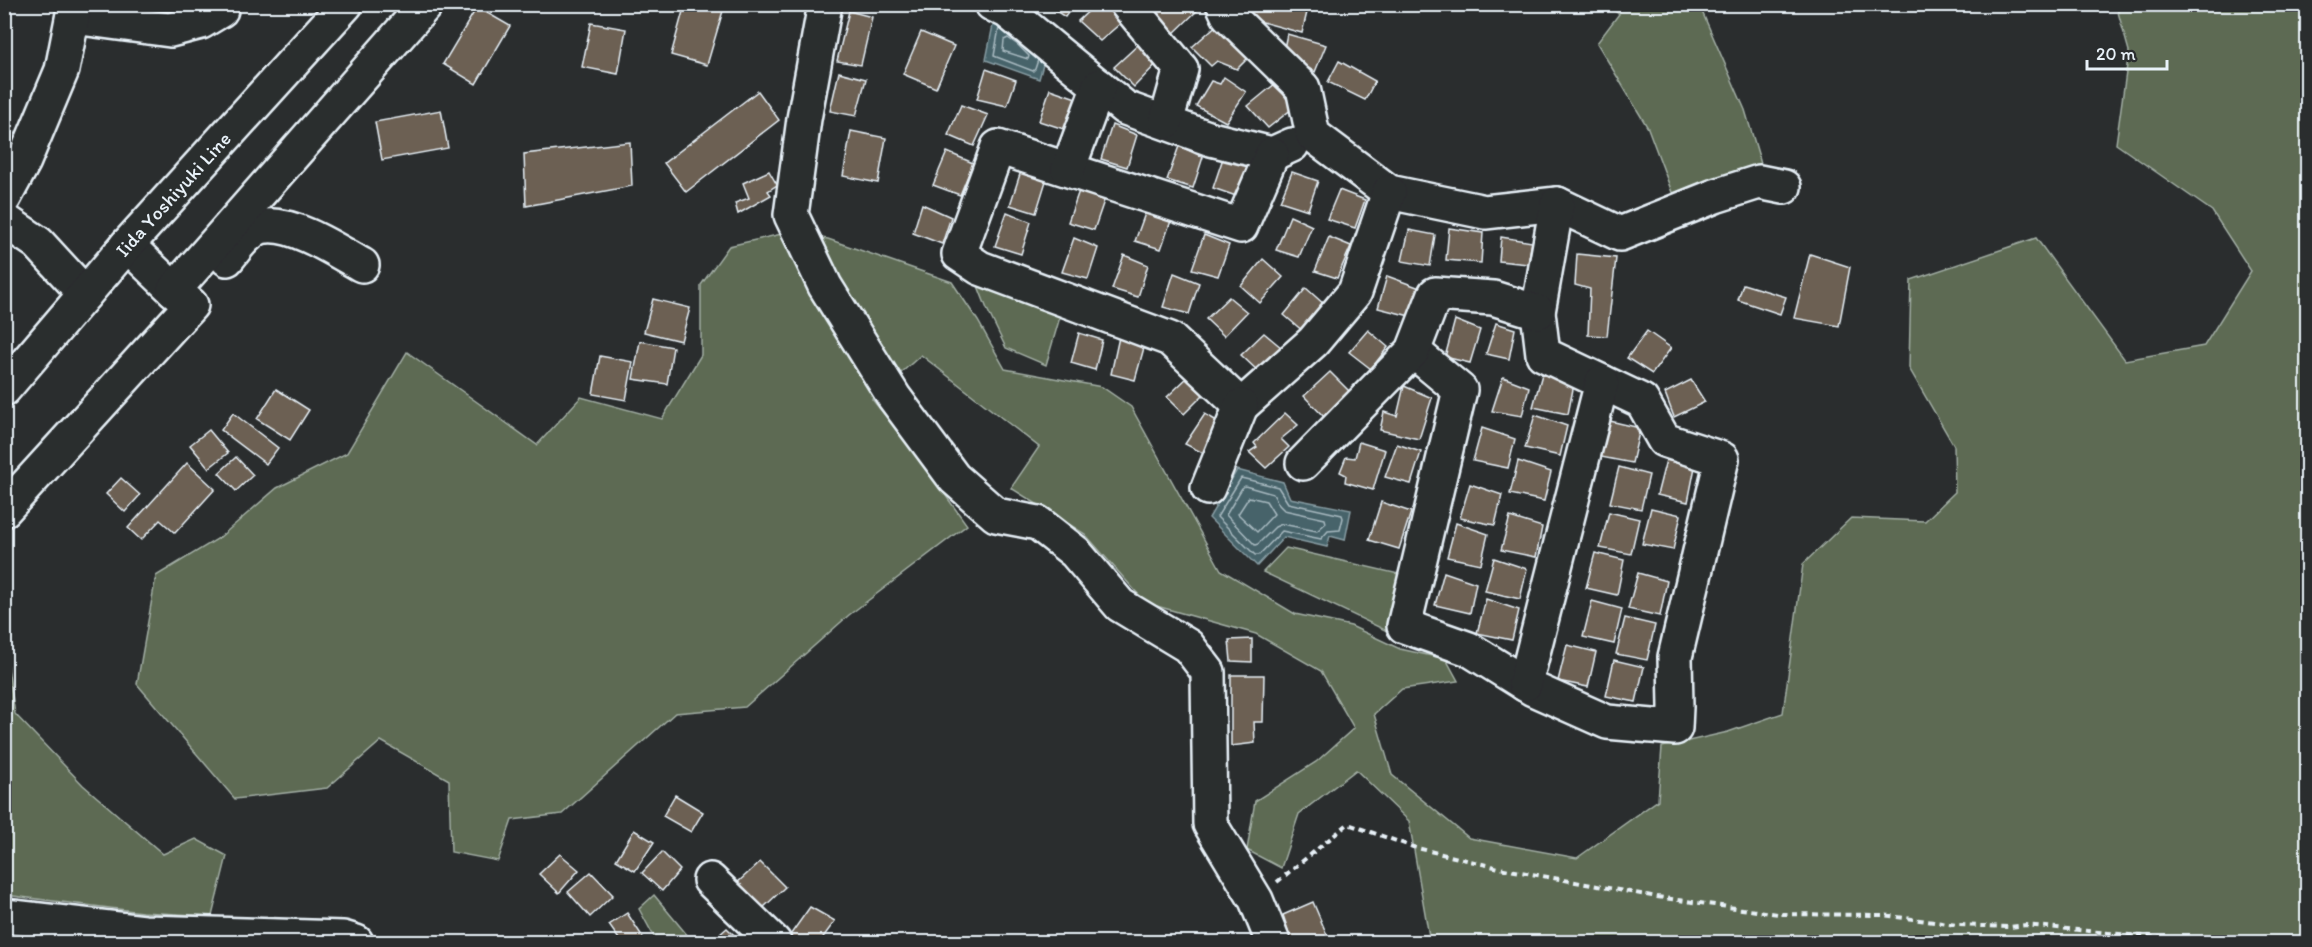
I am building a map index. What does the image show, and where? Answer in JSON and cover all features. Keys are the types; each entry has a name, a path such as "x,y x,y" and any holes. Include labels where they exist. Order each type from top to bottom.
{"street":[{"path":"4,198 24,161 62,70 74,11 170,30 201,22 221,10 220,4"},
{"name":"Iida Yoshiyuki Line","path":"4,389 127,245 346,4"},
{"path":"4,510 426,4"},
{"path":"825,4 804,119 791,215 825,286 894,397 954,478 996,515 1038,523 1075,552 1120,605 1188,646 1208,672 1209,824 1256,900 1273,942"},
{"path":"1127,4 1181,69 1166,122"},
{"path":"1223,4 1228,15 1303,88 1313,135 1389,192 1485,212 1557,204 1620,234 1715,196 1759,182 1784,187"},
{"path":"1003,7 1125,108 1211,139 1272,154 1313,135"},
{"path":"1068,169 1099,86"},
{"path":"1242,406 1170,339 980,268 958,254 998,147 1241,226 1272,154"},
{"path":"1208,488 1242,406 1313,342 1355,292 1389,192"},
{"path":"1413,351 1460,390 1404,626 1469,649 1526,684 1607,722 1675,728 1675,657 1722,459 1664,441 1642,401 1543,354 1538,312 1557,204"},
{"path":"4,220 38,243 85,294"},
{"path":"182,298 248,235 265,226 295,230 363,265"},
{"path":"127,245 182,298"},
{"path":"1303,464 1413,351 1435,294 1493,298 1538,312"},
{"path":"1526,684 1602,382"},
{"path":"710,880 774,942"},
{"path":"4,916 144,932 343,938 356,942"}],"path":[{"path":"1256,900 1348,824 1413,847 1499,868 1657,897 1778,914 1883,915 1956,925 2010,927 2026,925 2204,942"}],"green space":[{"path":"1606,5 1698,5 1700,7 1745,110 1764,174 1673,195 1648,128 1597,43 1619,14"},
{"path":"2116,5 2307,5 2307,942 1430,942 1409,821 1356,770 1299,814 1281,868 1247,850 1255,801 1316,762 1354,728 1321,671 1256,634 1146,603 1085,534 1011,488 1039,447 921,355 872,399 909,445 967,525 849,615 745,707 675,713 562,814 512,820 498,861 451,852 449,780 381,741 327,788 235,799 137,684 156,576 219,538 277,488 347,453 407,352 537,445 581,397 662,419 701,355 701,285 729,246 786,233 828,239 952,282 978,321 1005,369 1102,387 1131,407 1221,570 1295,614 1351,626 1400,649 1446,659 1458,681 1402,689 1374,714 1392,775 1469,838 1577,858 1658,800 1662,747 1728,732 1783,713 1803,564 1851,518 1925,521 1955,492 1954,446 1909,368 1911,280 2036,238 2125,360 2204,346 2251,271 2212,211 2116,144 2129,51"},
{"path":"973,273 1062,310 1046,365 1006,348"},
{"path":"1286,548 1403,575 1389,632 1263,572"},
{"path":"5,658 15,714 83,785 163,854 196,839 227,856 212,916 142,912 5,895"},
{"path":"654,895 693,942 657,942 639,909"}],"water":[{"path":"995,15 1046,54 1039,79 986,60"},
{"path":"1237,470 1283,482 1290,498 1351,510 1345,540 1330,536 1327,547 1284,537 1257,566 1209,518"}],"building":[{"path":"613,4 642,4 641,10"},
{"path":"685,4 725,4 707,65 671,55"},
{"path":"1045,4 1074,4 1065,17"},
{"path":"1096,4 1104,4 1121,23 1100,41 1078,21"},
{"path":"1149,4 1199,4 1201,7 1172,35 1147,7"},
{"path":"1250,4 1309,4 1302,33 1248,18"},
{"path":"477,7 510,26 476,84 443,64"},
{"path":"849,11 872,17 861,65 837,61"},
{"path":"1220,22 1250,56 1237,69 1217,61 1211,66 1192,47"},
{"path":"591,23 626,29 618,74 582,67"},
{"path":"921,32 954,46 936,88 903,74"},
{"path":"1287,34 1326,45 1315,72 1283,53"},
{"path":"1139,44 1159,61 1134,87 1114,67"},
{"path":"1339,61 1375,81 1365,100 1328,82"},
{"path":"986,69 1016,80 1007,106 977,99"},
{"path":"839,72 866,79 856,116 830,111"},
{"path":"1224,77 1246,92 1226,122 1196,106 1211,81 1220,84"},
{"path":"1276,83 1293,108 1268,128 1248,106"},
{"path":"1050,89 1079,99 1067,130 1039,121"},
{"path":"758,91 779,120 686,192 664,163"},
{"path":"961,105 988,115 974,146 948,135"},
{"path":"441,110 448,148 382,160 375,122"},
{"path":"1112,125 1137,135 1127,167 1101,159"},
{"path":"851,131 886,138 878,183 843,176"},
{"path":"630,142 632,186 526,206 524,154"},
{"path":"1179,146 1203,157 1193,188 1167,180"},
{"path":"947,152 973,163 960,195 933,185"},
{"path":"1224,155 1249,165 1239,197 1213,188"},
{"path":"769,171 777,185 768,191 771,195 738,214 735,203 749,198 743,183"},
{"path":"1021,171 1046,181 1036,213 1010,205"},
{"path":"1292,172 1318,181 1308,210 1280,201"},
{"path":"1080,188 1105,198 1094,230 1068,222"},
{"path":"1339,190 1365,200 1355,228 1327,219"},
{"path":"922,204 951,217 942,244 913,233"},
{"path":"1147,208 1172,218 1161,249 1135,241"},
{"path":"1007,212 1031,222 1021,254 995,246"},
{"path":"1290,216 1312,226 1299,257 1276,250"},
{"path":"1449,228 1483,233 1481,263 1446,260"},
{"path":"1409,230 1435,235 1430,266 1402,261"},
{"path":"1204,235 1229,245 1218,276 1192,269"},
{"path":"1329,237 1351,246 1337,278 1315,271"},
{"path":"1501,237 1532,242 1528,264 1499,261"},
{"path":"1074,238 1098,248 1088,279 1062,272"},
{"path":"1577,254 1616,258 1607,336 1588,335 1590,289 1575,285"},
{"path":"1810,254 1850,267 1839,326 1794,318"},
{"path":"1124,255 1148,265 1138,297 1112,289"},
{"path":"1263,259 1283,277 1260,303 1241,286"},
{"path":"1174,273 1199,283 1189,314 1163,307"},
{"path":"1387,276 1420,288 1410,316 1378,308"},
{"path":"1743,284 1786,297 1780,314 1738,300"},
{"path":"1306,288 1326,306 1304,332 1284,315"},
{"path":"1229,297 1247,312 1224,336 1206,319"},
{"path":"653,299 690,308 681,341 644,332"},
{"path":"1455,320 1480,330 1470,363 1445,357"},
{"path":"1496,323 1515,329 1509,359 1486,354"},
{"path":"1368,330 1388,347 1371,369 1349,352"},
{"path":"1647,331 1671,348 1652,374 1627,358"},
{"path":"1079,333 1102,340 1095,370 1071,363"},
{"path":"1264,333 1282,348 1259,372 1241,355"},
{"path":"1119,337 1145,344 1135,380 1111,374"},
{"path":"640,341 673,347 667,384 633,379"},
{"path":"600,356 633,362 626,400 593,394"},
{"path":"1330,372 1350,392 1325,418 1304,396"},
{"path":"1542,374 1574,384 1568,414 1533,407"},
{"path":"1189,376 1207,391 1184,414 1167,397"},
{"path":"1503,377 1529,387 1522,416 1492,411"},
{"path":"1691,380 1705,402 1674,417 1665,393"},
{"path":"1404,386 1432,398 1419,439 1380,430 1384,412 1397,416"},
{"path":"276,389 309,410 290,440 257,419"},
{"path":"233,413 278,448 266,464 221,430"},
{"path":"1285,413 1298,425 1281,439 1289,447 1266,468 1249,452 1257,447 1254,443"},
{"path":"1205,414 1227,427 1209,456 1185,444"},
{"path":"1535,415 1567,426 1560,456 1525,448"},
{"path":"1610,421 1640,428 1632,463 1601,457"},
{"path":"1482,428 1515,439 1508,468 1473,461"},
{"path":"209,430 228,453 209,468 190,445"},
{"path":"1359,442 1385,450 1373,490 1345,482 1346,475 1340,472 1346,457 1355,458"},
{"path":"1397,444 1421,452 1411,484 1385,477"},
{"path":"236,457 253,475 236,491 219,473"},
{"path":"1666,460 1695,467 1688,502 1657,495"},
{"path":"1518,461 1551,472 1544,501 1510,494"},
{"path":"187,463 215,489 175,533 160,520 141,540 128,528"},
{"path":"1619,467 1649,475 1641,509 1610,503"},
{"path":"121,478 140,495 125,512 106,494"},
{"path":"1470,484 1502,495 1495,525 1460,518"},
{"path":"1381,502 1411,512 1399,549 1369,540"},
{"path":"1651,508 1681,515 1673,550 1642,544"},
{"path":"1609,512 1639,519 1631,554 1600,548"},
{"path":"1510,517 1542,527 1536,557 1501,550"},
{"path":"1456,523 1488,534 1481,564 1447,557"},
{"path":"1595,553 1624,560 1617,595 1586,588"},
{"path":"1494,558 1527,569 1520,599 1485,591"},
{"path":"1444,572 1476,583 1470,613 1435,605"},
{"path":"1638,573 1667,581 1660,616 1628,609"},
{"path":"1486,599 1519,610 1512,640 1477,633"},
{"path":"1592,601 1622,609 1614,644 1583,637"},
{"path":"1625,618 1655,625 1647,660 1616,654"},
{"path":"1252,639 1252,662 1231,661 1229,640"},
{"path":"1567,645 1596,652 1588,687 1558,681"},
{"path":"1614,660 1644,667 1636,702 1606,696"},
{"path":"1231,675 1264,675 1263,722 1254,722 1255,743 1231,746"},
{"path":"675,795 703,812 691,832 663,816"},
{"path":"634,830 654,842 635,871 616,860"},
{"path":"662,852 680,870 662,891 642,873"},
{"path":"560,854 579,870 559,893 539,874"},
{"path":"760,862 785,887 763,908 737,883"},
{"path":"591,872 613,895 590,917 568,892"},
{"path":"1313,902 1330,942 1292,942 1283,915"},
{"path":"810,907 835,921 821,940 824,942 793,942 788,938"},
{"path":"627,913 646,942 621,942 609,925"},
{"path":"727,928 741,942 711,942"}]}
